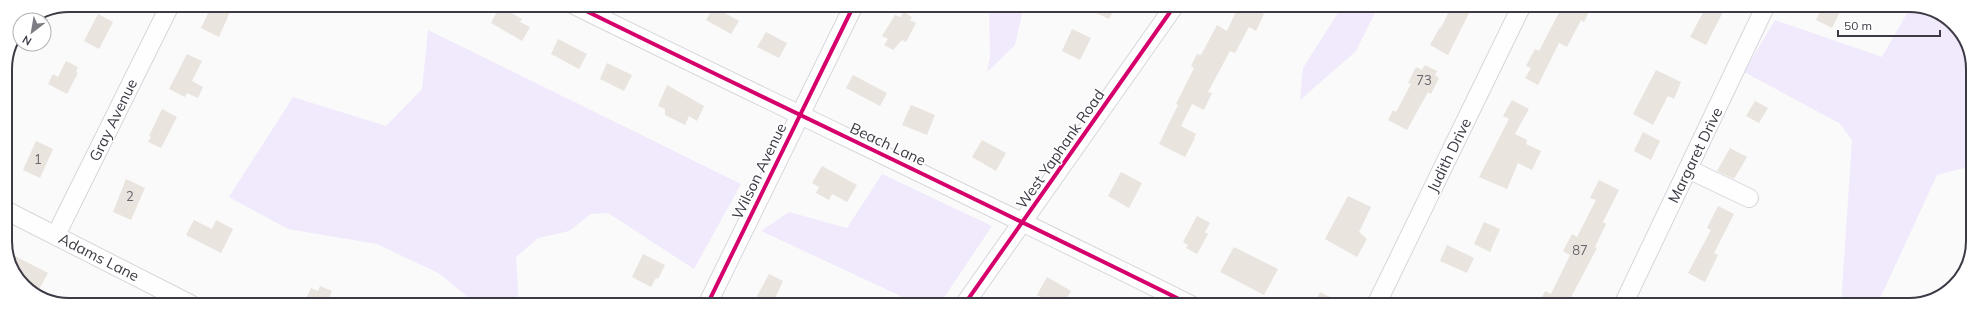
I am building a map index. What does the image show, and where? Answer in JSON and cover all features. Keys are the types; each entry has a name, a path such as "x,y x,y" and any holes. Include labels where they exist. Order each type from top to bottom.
{"street":[{"name":"Gray Avenue","path":"56,235 167,12"},
{"name":"Beach Lane","path":"588,12 799,116 1024,222 1177,298"},
{"name":"Wilson Avenue","path":"710,298 851,12"},
{"name":"West Yaphank Road","path":"969,298 1024,222 1169,12"},
{"name":"Judith Drive","path":"1379,298 1519,12"},
{"name":"Margaret Drive","path":"1626,298 1763,12"},
{"path":"1688,169 1749,198"},
{"name":"Adams Lane","path":"12,213 56,235 160,298"}],"shaded area":[{"path":"989,12 1022,12 1015,45 987,72 990,57"},
{"path":"1339,12 1376,12 1356,51 1300,100 1303,68"},
{"path":"1908,12 1916,12 1931,16 1952,31 1963,51 1965,58 1966,168 1937,175 1880,298 1841,298 1852,140 1839,123 1744,72 1775,20 1882,57"},
{"path":"428,30 741,184 694,269 608,213 591,214 569,231 538,238 516,257 519,298 469,298 440,274 377,244 288,229 229,197 293,97 386,126 422,89"},
{"path":"882,174 992,226 944,298 905,298 761,231 789,212 847,228"}],"building":[{"path":"209,12 230,12 219,37 201,28"},
{"path":"497,12 510,12 522,19 520,22 530,27 522,41 491,23"},
{"path":"711,12 723,12 739,21 731,34 706,20"},
{"path":"904,12 912,17 910,20 916,23 906,42 902,40 893,50 884,45 888,39 882,36 895,15 900,17"},
{"path":"1094,12 1113,12 1109,19"},
{"path":"1236,12 1260,12 1264,14 1256,31 1249,27 1235,53 1230,51 1208,92 1212,93 1204,110 1192,104 1181,126 1196,134 1185,157 1159,144 1178,105 1176,104 1194,68 1191,66 1197,54 1201,55 1217,25 1227,31"},
{"path":"1449,12 1470,12 1448,55 1430,45 1440,27 1441,28"},
{"path":"1559,12 1589,12 1584,22 1581,20 1567,47 1559,43 1538,85 1525,78 1531,68 1526,66 1535,49 1539,51"},
{"path":"1703,12 1723,12 1706,45 1690,37"},
{"path":"1820,12 1840,12 1832,28 1816,20"},
{"path":"98,14 113,22 99,49 84,41"},
{"path":"1072,29 1091,38 1080,60 1062,51"},
{"path":"766,32 787,43 779,58 757,47"},
{"path":"558,39 587,54 579,69 551,54"},
{"path":"187,54 202,61 192,81 203,87 198,98 187,93 185,97 169,89"},
{"path":"66,61 78,67 76,72 78,73 67,94 48,84 53,74 58,77"},
{"path":"607,63 632,75 624,91 600,79"},
{"path":"1425,65 1437,71 1435,75 1439,78 1431,94 1428,92 1407,130 1388,120 1393,110 1396,112 1411,84 1408,83 1416,67 1422,70"},
{"path":"1656,70 1681,82 1674,99 1668,96 1653,125 1633,114"},
{"path":"853,75 887,93 880,106 846,88"},
{"path":"667,85 704,106 697,121 689,116 685,125 665,115 665,109 658,106"},
{"path":"1512,100 1529,109 1515,134 1527,140 1526,144 1541,151 1532,170 1518,163 1507,189 1479,177 1509,119 1503,116"},
{"path":"1755,101 1768,108 1759,123 1746,116"},
{"path":"911,105 935,115 927,135 902,125"},
{"path":"162,109 177,117 161,148 148,142 151,137 149,136"},
{"path":"1643,132 1660,141 1651,160 1634,151"},
{"path":"982,140 1006,153 996,171 972,157"},
{"path":"36,141 53,149 40,178 23,170"},
{"path":"1730,148 1747,157 1734,179 1717,171"},
{"path":"822,166 857,185 847,202 832,194 829,200 816,193 819,187 812,183"},
{"path":"1121,172 1142,183 1129,208 1108,196"},
{"path":"126,179 145,188 131,220 113,212"},
{"path":"1599,180 1619,190 1603,222 1606,224 1595,247 1597,248 1571,298 1542,298 1545,291 1551,294 1570,255 1563,251 1572,234 1577,237 1596,200 1590,198"},
{"path":"1348,196 1371,207 1359,232 1367,239 1357,257 1325,239"},
{"path":"1718,206 1734,214 1714,253 1718,255 1705,282 1688,273 1711,230 1707,228"},
{"path":"1197,216 1210,223 1205,232 1208,234 1197,254 1186,248 1188,245 1183,242"},
{"path":"194,220 212,229 216,220 233,229 221,253 186,235"},
{"path":"1484,222 1500,229 1490,252 1474,244"},
{"path":"1447,245 1474,258 1467,273 1440,261"},
{"path":"1234,247 1278,269 1264,295 1220,272"},
{"path":"643,254 665,265 658,279 656,278 651,287 632,277"},
{"path":"14,256 48,273 39,289 24,276"},
{"path":"769,274 783,281 775,298 756,298"},
{"path":"1047,277 1071,291 1067,298 1042,298 1037,295"},
{"path":"320,286 332,291 329,298 306,298 311,288 318,291"},
{"path":"1320,292 1332,298 1317,298"}],"cycle path":[{"path":"588,12 1177,298"},
{"path":"710,298 851,12"},
{"path":"969,298 1170,12"}]}
